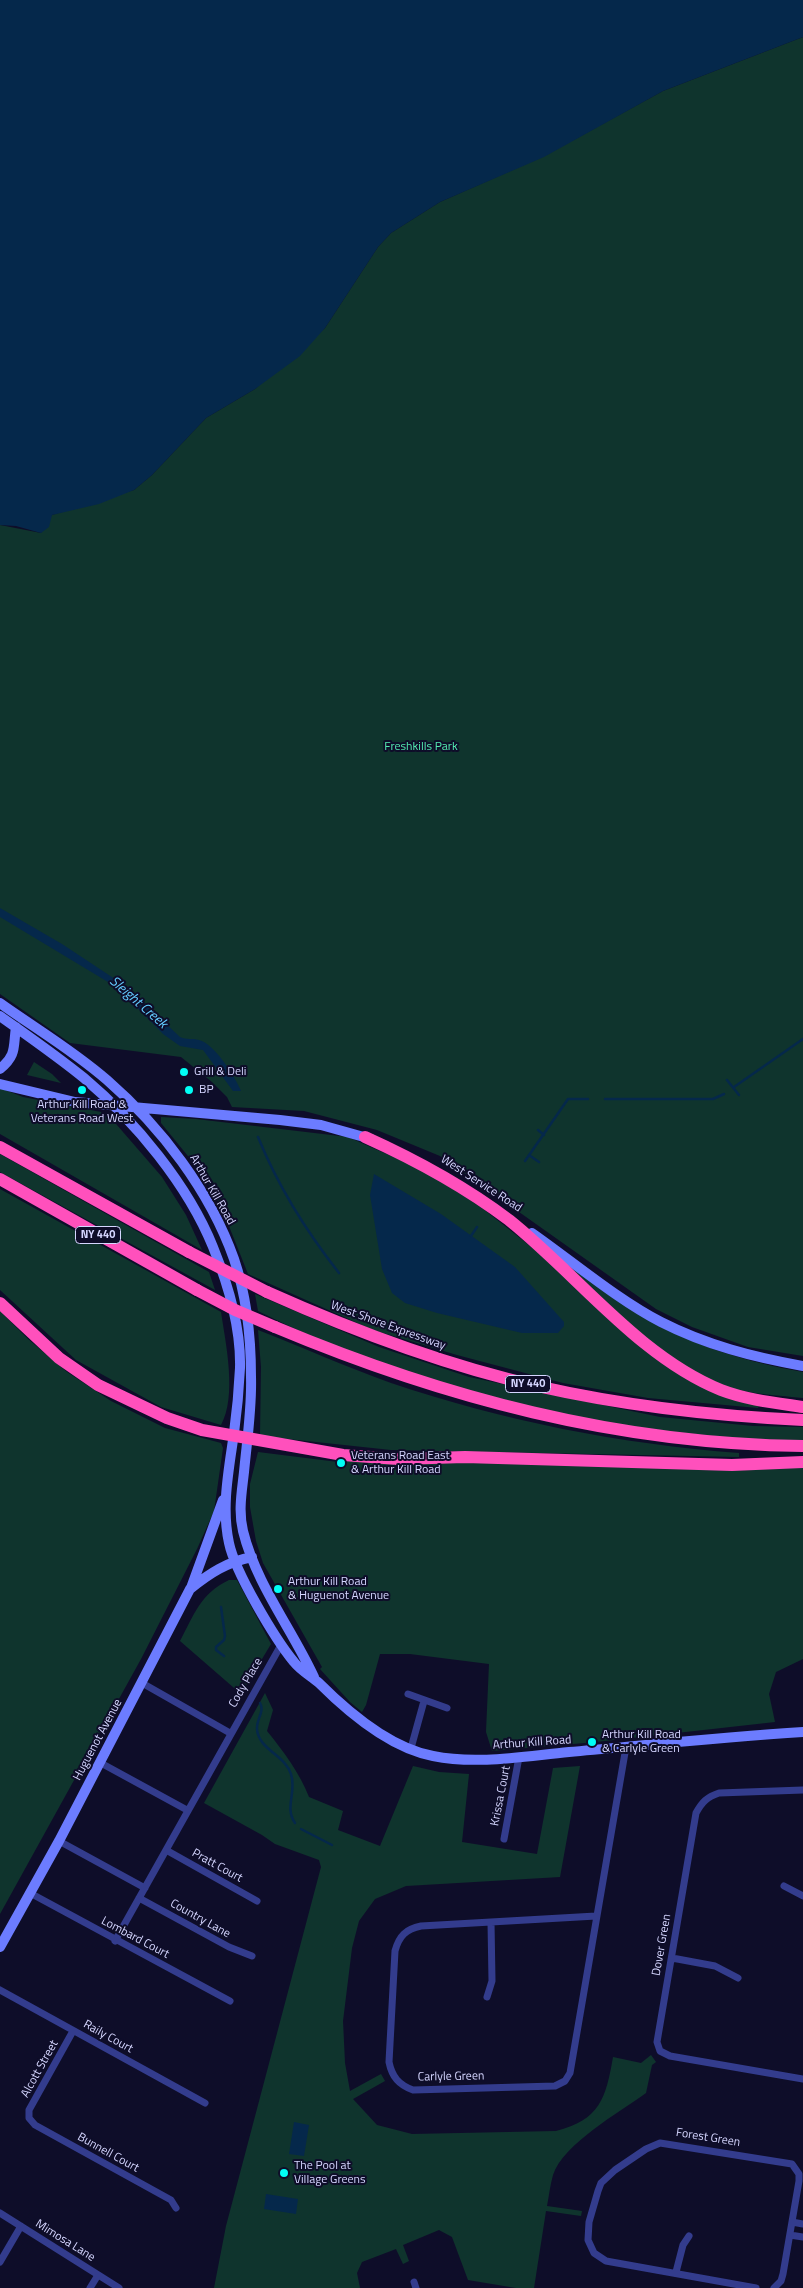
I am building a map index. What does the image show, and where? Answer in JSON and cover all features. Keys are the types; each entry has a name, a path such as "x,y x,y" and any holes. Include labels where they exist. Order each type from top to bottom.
{"highway":[{"path":"365,1137 434,1170 496,1211 667,1360 694,1377 723,1391 760,1401 803,1406"},
{"name":"West Shore Expressway","path":"0,1147 189,1252 267,1292 382,1340 453,1364 537,1386 622,1403 687,1411 803,1420"},
{"name":"NY 440","path":"0,1179 235,1310 374,1367 450,1392 531,1413 619,1429 705,1440 803,1446"},
{"path":"0,1303 59,1358 98,1385 167,1418 202,1430 343,1454 398,1459 464,1457 732,1465 803,1462"}],"street":[{"name":"Arthur Kill Road","path":"0,1003 106,1079 136,1108 178,1157 200,1190 220,1227 234,1260 244,1297 250,1340 252,1378 240,1505 243,1530 252,1557 316,1680 331,1696 364,1722 410,1748 423,1754 449,1758 519,1757 803,1732"},
{"name":"Arthur Kill Road","path":"0,1016 81,1076 115,1106 176,1180 194,1208 213,1247 229,1298 239,1350 240,1368 227,1490"},
{"path":"0,1069 10,1061 16,1047 16,1028"},
{"name":"West Service Road","path":"0,1084 75,1102 288,1121 321,1125 365,1137 425,1163 462,1184 612,1290 660,1321 708,1343 762,1359 803,1366"},
{"path":"227,1490 226,1519 229,1543 234,1561 281,1645 296,1666 316,1680"},
{"path":"190,1589 227,1490"},
{"name":"Huguenot Avenue","path":"0,1947 59,1841 190,1589 206,1576 234,1561 252,1557"},
{"name":"Cody Place","path":"115,1941 281,1645"},
{"path":"142,1683 230,1733"},
{"path":"408,1694 447,1708"},
{"path":"410,1748 424,1701"},
{"name":"Carlyle Green","path":"596,1916 412,1928 400,1936 395,1951 389,2062 394,2077 413,2090 555,2086 565,2081 570,2074 626,1747"},
{"name":"Krissa Court","path":"504,1839 519,1757"},
{"path":"100,1762 187,1810"},
{"name":"Dover Green","path":"803,1790 719,1793 700,1804 696,1813 657,2042 660,2051 670,2056 803,2079"},
{"path":"59,1841 145,1888"},
{"name":"Pratt Court","path":"166,1850 257,1901"},
{"path":"784,1886 803,1896"},
{"name":"Lombard Court","path":"30,1893 230,2002"},
{"name":"Country Lane","path":"139,1898 229,1947 252,1956"},
{"path":"487,1997 492,1981 491,1922"},
{"path":"672,1958 715,1966 738,1978"},
{"name":"Raily Court","path":"0,1990 205,2103"},
{"name":"Alcott Street","path":"29,2118 30,2110 74,2031"},
{"name":"Bunnell Court","path":"29,2118 35,2125 171,2200 176,2208"},
{"name":"Forest Green","path":"756,2288 676,2272 606,2261 594,2253 588,2240 592,2206 601,2183 630,2159 660,2143 792,2164 799,2174 781,2281 774,2288"},
{"name":"Mimosa Lane","path":"0,2213 119,2288"},
{"path":"792,2222 803,2224"},
{"path":"0,2262 21,2226"},
{"path":"790,2235 803,2237"},
{"path":"676,2272 682,2245 689,2236"},
{"path":"90,2288 98,2275"}],"green space":[{"name":"Freshkills Park","path":"803,37 803,1356 748,1347 692,1327 656,1309 440,1156 377,1130 304,1111 232,1107 227,1097 212,1082 181,1057 70,1043 0,994 0,525 41,533 52,515 134,490 152,475 206,418 255,389 325,328 378,247 391,233 440,202 544,156 663,91"},
{"path":"34,1062 52,1074 61,1083 27,1075"},
{"path":"0,1088 23,1097 101,1112 110,1117 162,1177 186,1215 202,1250 0,1134"},
{"path":"161,1117 196,1119 348,1137 425,1171 482,1208 548,1260 670,1365 759,1405 758,1408 648,1398 563,1383 457,1355 373,1330 248,1274 223,1211 205,1177 161,1123"},
{"path":"0,1154 209,1272 215,1290 0,1172"},
{"path":"0,1189 221,1312 229,1370 229,1385 226,1413 221,1425 161,1407 76,1360 0,1290"},
{"path":"574,1268 634,1312 681,1336 701,1345 741,1358 803,1372 803,1398 755,1393 731,1388 709,1381 690,1371 637,1331 573,1271"},
{"path":"255,1294 379,1347 469,1377 660,1417 753,1426 803,1427 803,1441 663,1430 593,1420 523,1406 455,1388 388,1366 322,1340 258,1311"},
{"path":"0,1311 28,1339 67,1372 111,1401 165,1428 221,1443 223,1448 214,1511 197,1549 141,1659 0,1914"},
{"path":"258,1330 391,1383 476,1409 606,1437 650,1444 739,1453 739,1457 391,1450 260,1436 261,1367"},
{"path":"258,1452 346,1463 347,1460 493,1461 697,1468 803,1468 803,1659 776,1672 769,1694 775,1722 596,1742 492,1751 486,1732 489,1664 410,1654 380,1654 366,1705 362,1712 350,1702 320,1669 322,1667 263,1563 256,1541 250,1507 250,1484"},
{"path":"229,1580 237,1580 271,1644 241,1694 180,1641 204,1599"},
{"path":"265,1693 273,1710 267,1731 291,1762 309,1797 343,1811 338,1830 380,1846 413,1766 439,1772 469,1774 462,1842 537,1854 553,1768 580,1766 560,1877 406,1886 375,1899 359,1921 352,1948 343,2021 345,2063 350,2091 381,2074 385,2081 353,2099 377,2125 412,2134 556,2131 582,2121 592,2114 603,2096 613,2057 641,2063 651,2055 656,2062 652,2065 646,2093 580,2140 559,2163 553,2175 547,2206 582,2211 581,2216 546,2211 534,2288 516,2288 468,2280 452,2237 439,2230 403,2245 409,2261 403,2264 396,2249 362,2262 357,2273 360,2288 214,2288 226,2226 321,1867 319,1860 275,1844 204,1803"}],"water":[{"path":"0,0 803,0 803,37 663,91 544,157 440,202 391,233 378,247 325,328 300,356 255,389 206,418 152,475 134,490 99,504 52,515 49,527 41,533 16,526 0,525"},
{"path":"0,908 62,944 127,987 180,1037 196,1039 211,1047 224,1062 241,1091 233,1091 203,1050 180,1046 163,1034 118,988 0,917"},
{"path":"374,1174 441,1214 515,1267 564,1322 564,1326 558,1333 522,1333 437,1313 405,1303 392,1293 382,1269 370,1195"},
{"path":"294,2122 309,2125 304,2156 289,2154"},
{"path":"266,2194 298,2199 296,2214 264,2209"}],"waterway":[{"path":"734,1087 803,1039"},
{"path":"727,1080 739,1095"},
{"path":"605,1099 713,1099 724,1094"},
{"path":"525,1161 568,1099 588,1099"},
{"path":"538,1130 544,1135"},
{"name":"Sleight Creek","path":"258,1137 274,1173 294,1208 315,1241 339,1273"},
{"path":"529,1155 539,1162"},
{"path":"471,1236 477,1227"},
{"path":"221,1607 225,1636 224,1640 216,1647 216,1650 224,1656"},
{"path":"260,1703 262,1709 257,1725 259,1736 262,1742 284,1762 291,1774 293,1787 290,1805 295,1823"},
{"path":"301,1829 332,1845"}],"place":[{"name":"Grill & Deli","path":"184,1072"},
{"name":"Arthur Kill Road & Veterans Road West","path":"82,1090"},
{"name":"BP","path":"189,1090"},
{"name":"Veterans Road East & Arthur Kill Road","path":"341,1463"},
{"name":"Arthur Kill Road & Huguenot Avenue","path":"278,1589"},
{"name":"Arthur Kill Road & Carlyle Green","path":"592,1742"},
{"name":"The Pool at Village Greens","path":"284,2173"}]}
